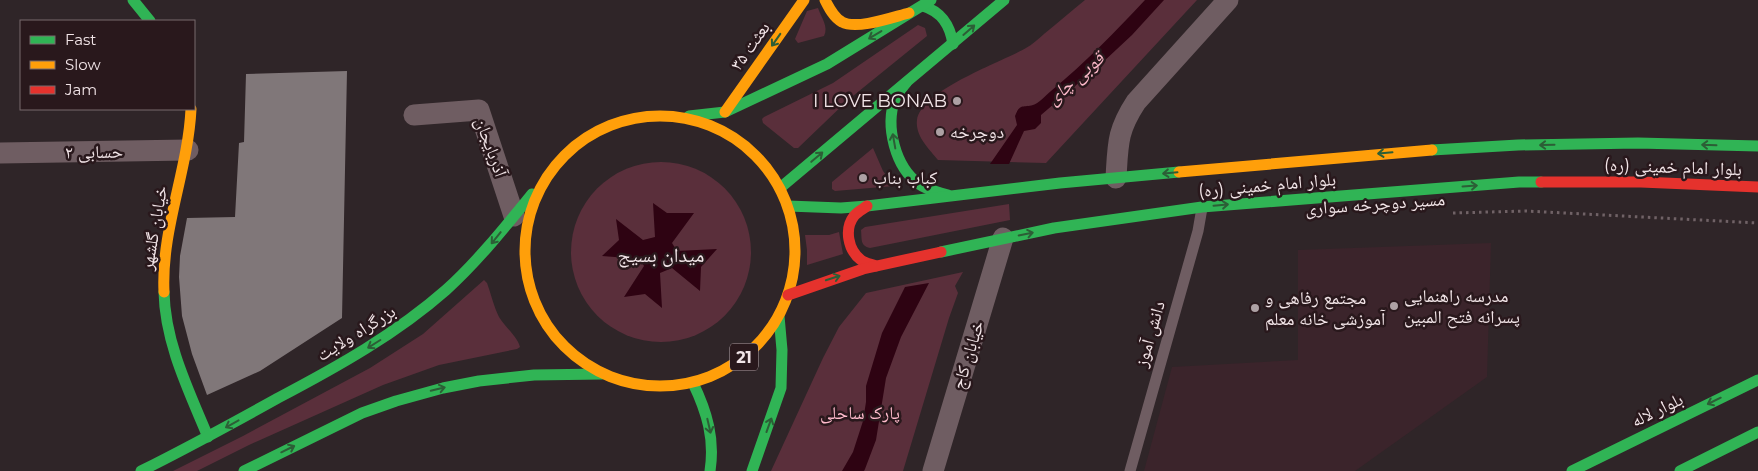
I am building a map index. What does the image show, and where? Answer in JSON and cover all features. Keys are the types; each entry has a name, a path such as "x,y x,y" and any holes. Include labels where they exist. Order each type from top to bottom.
{"main road":[{"path":"133,0 149,20"},
{"name":"بعثت ۳۵","path":"725,112 804,0"},
{"path":"825,0 832,12 842,22 851,25 912,12"},
{"path":"780,188 1004,0"},
{"path":"927,3 947,22 952,32 953,44"},
{"name":"21","path":"682,117 707,124 725,132 742,143 769,171 780,188 788,206 793,228 795,251 793,273 788,295 767,334 753,350 737,363 718,374 694,382 663,387 647,386 617,380 602,374 577,358 556,338 540,313 529,286 525,257 527,228 535,199 549,173 576,144 592,133 629,119 648,116 682,117 725,112 827,64 927,3"},
{"path":"906,83 895,98 891,123 895,149 907,172 916,182 926,188 949,195"},
{"name":"خیابان گلشهر","path":"192,110 188,150 172,214 163,277 165,307 170,336 208,437"},
{"name":"بلوار امام خمینی (ره)","path":"788,206 841,208 866,206 949,195 1116,178 1397,152 1518,145 1638,143 1758,146"},
{"name":"بزرگراه ولایت","path":"141,471 208,437 339,365 406,322 466,272 549,173"},
{"name":"بلوار امام خمینی (ره)","path":"788,295 876,266 1003,238 1054,228 1202,207 1519,182 1640,182 1758,187"},
{"path":"866,206 854,216 849,225 847,236 855,255 862,262 876,266"},
{"path":"752,471 782,388 782,350 778,316"},
{"name":"21","path":"244,471 362,413 443,388 517,376 602,374"},
{"name":"بلوار لاله","path":"1572,471 1758,380"},
{"path":"694,382 705,406 713,439 713,459 710,471"},
{"path":"1680,471 1758,432"}],"street":[{"path":"1116,178 1118,142 1124,121 1132,108 1228,0"},
{"name":"آذربایجان","path":"414,116 479,110 514,216"},
{"name":"حسابی ۲","path":"0,153 188,150"},
{"name":"خیابان کاج","path":"933,471 1003,238"}],"lane":[{"name":"دانش آموز","path":"1130,471 1198,231 1202,207"}],"path":[{"name":"مسیر دوچرخه سواری","path":"1448,213 1526,210 1758,223"}],"shaded area":[{"name":"مدرسه راهنمایی پسرانه فتح المبین","path":"1491,243 1487,377 1355,471 1144,471 1172,367 1298,360 1298,250"}],"green space":[{"path":"1085,0 1197,0 1046,163 938,160 923,142 917,126 917,120 922,109 932,98 964,78 1030,45"},
{"path":"818,8 826,29 824,36 798,43 795,39 807,11"},
{"path":"918,25 925,28 927,36 848,100 798,148 794,148 763,123 762,119 764,117 833,83"},
{"path":"873,148 883,171 894,186 835,191 832,189 832,182"},
{"name":"میدان بسیج","path":"670,162 679,163 704,172 725,188 741,209 750,234 750,270 741,295 725,316 704,332 696,335 679,341 652,342 643,341 618,332 591,309 581,295 572,270 571,243 572,234 581,209 604,182 618,172 643,163"},
{"path":"1009,204 1010,220 870,248 862,242 861,230 865,227"},
{"path":"839,232 843,254 807,265 805,235 829,235"},
{"name":"پارک ساحلی","path":"963,272 955,286 958,293 903,471 771,471 839,327 866,293"},
{"path":"484,280 487,283 499,317 514,335 520,347 517,349 439,365 383,385 249,445 197,471 173,471 370,368 423,334"}],"water":[{"name":"قوبی چای","path":"1145,0 1164,0 1132,35 1041,115 1041,123 1035,129 1024,131 1009,164 990,164 1017,125 1015,116 1019,109 1035,104 1042,99 1088,58"},
{"path":"653,203 667,213 694,213 672,243 677,251 717,249 701,267 700,291 672,268 660,273 662,308 645,294 624,297 644,266 640,259 602,256 619,240 616,219 643,240 655,237"},
{"path":"929,283 901,337 886,378 876,440 865,469 864,471 842,471 853,452 863,421 866,386 882,333 905,287"}],"building":[{"path":"347,71 342,318 260,371 207,395 192,354 182,316 179,277 180,256 187,218 235,217 239,143 244,142 246,74"}],"traffic: fast":[{"path":"133,0 149,20"},
{"path":"689,116 725,112 827,64 931,0"},
{"path":"780,188 1004,0"},
{"path":"923,6 935,12 944,20 950,31 953,44"},
{"path":"906,83 896,97 892,110 892,133 898,157 911,177 919,184 948,195"},
{"path":"1432,150 1518,145 1638,143 1758,146"},
{"path":"788,206 841,208 867,206 1060,183 1179,172"},
{"path":"941,252 1054,228 1202,207 1519,182 1541,182"},
{"path":"141,471 322,374 365,349 407,321 446,290 469,267 491,244 532,194"},
{"path":"164,292 165,311 173,348 208,437"},
{"path":"752,471 781,388 782,350 779,316"},
{"path":"244,471 362,413 443,388 479,381 534,375 602,374"},
{"path":"1572,471 1758,380"},
{"path":"693,383 709,426 711,437 710,471"},
{"path":"1680,471 1758,432"}],"traffic: slow":[{"path":"725,112 804,0"},
{"path":"825,0 837,18 849,24 866,24 909,13"},
{"path":"164,292 164,269 170,223 185,155 191,110"},
{"path":"673,116 712,126 746,146 756,155 765,165 785,199 793,225 795,251 793,277 785,303 765,337 756,347 746,356 712,376 673,386 647,386 608,376 596,370 574,356 555,337 535,303 527,277 525,238 535,199 541,187 555,165 574,146 608,126 634,118 673,116"},
{"path":"1179,172 1432,150"}],"traffic: jam":[{"path":"1541,182 1641,182 1758,187"},
{"path":"867,206 855,215 851,221 848,233 850,245 857,256 863,261 876,266"},
{"path":"788,295 863,269 941,252"}],"place":[{"name":"I LOVE BONAB","path":"957,101"},
{"name":"دوچرخه","path":"940,132"},
{"name":"کباب بناب","path":"863,178"},
{"name":"مدرسه راهنمایی پسرانه فتح المبین","path":"1394,306"},
{"name":"مجتمع رفاهی و آموزشی خانه معلم","path":"1255,308"}],"district":[{"name":"میدان بسیج","path":"661,255"}]}
